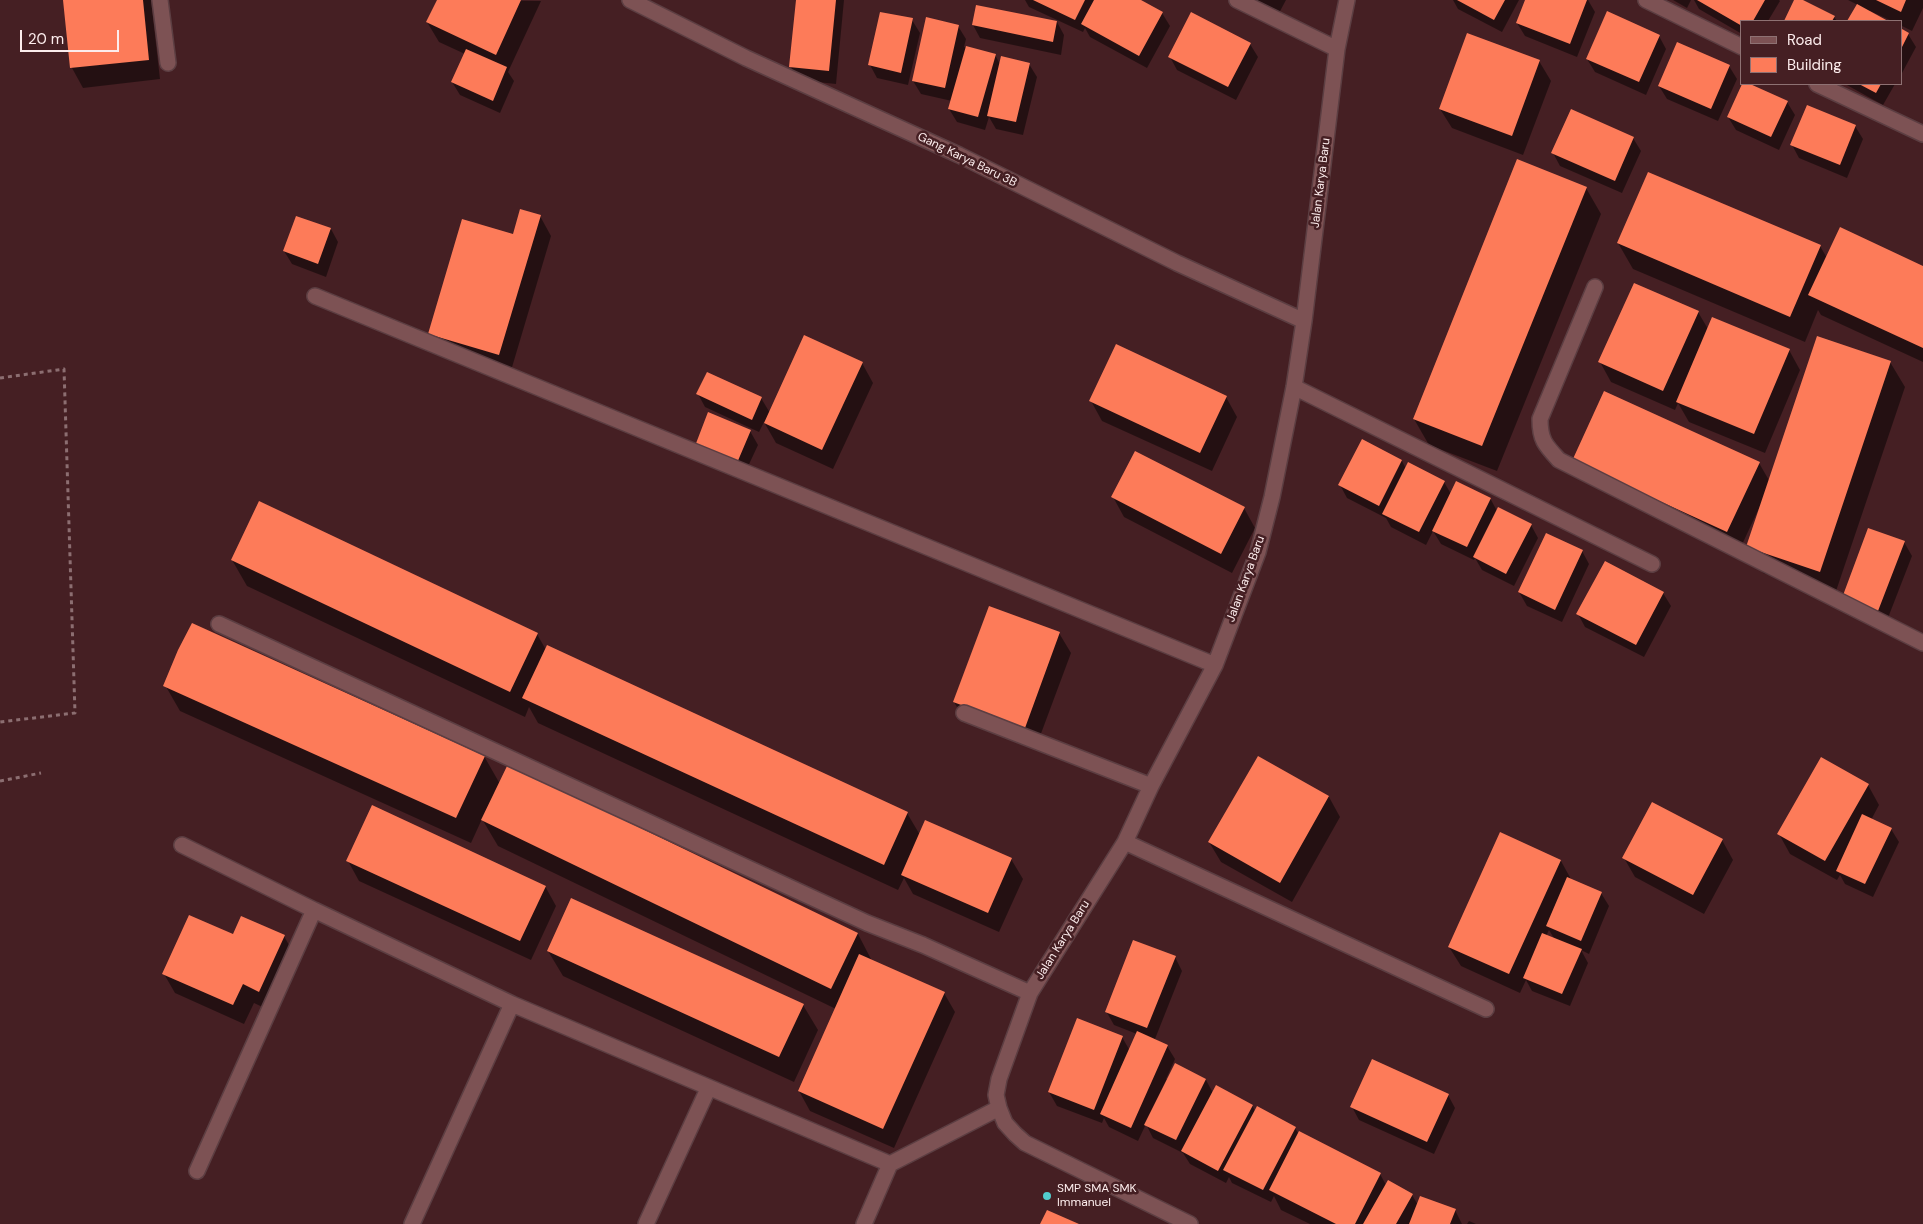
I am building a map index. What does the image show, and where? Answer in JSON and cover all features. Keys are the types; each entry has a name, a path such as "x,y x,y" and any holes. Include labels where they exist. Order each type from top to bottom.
{"street":[{"path":"160,0 168,63"},
{"name":"Gang Karya Baru 3B","path":"630,0 746,58 959,155 1177,262 1304,321"},
{"path":"1237,0 1337,49"},
{"name":"Jalan Karya Baru","path":"999,1108 996,1094 999,1079 1030,993 1124,842 1151,786 1215,665 1258,552 1272,498 1294,387 1304,321 1337,49 1347,0"},
{"path":"1646,0 1740,46"},
{"path":"1819,85 1923,134"},
{"path":"1595,287 1540,419 1540,433 1545,444 1559,460 1923,643"},
{"path":"315,296 1215,665"},
{"path":"1294,387 1652,564"},
{"path":"219,624 866,923 923,945 1030,993"},
{"path":"964,713 1151,786"},
{"path":"1124,842 1486,1009"},
{"path":"182,845 512,1004 708,1089 890,1164"},
{"path":"197,1171 314,910"},
{"path":"412,1224 512,1004"},
{"path":"646,1224 708,1089"},
{"path":"864,1224 890,1164 999,1108 1005,1124 1025,1143 1190,1224"}],"path":[{"path":"0,378 64,369 75,713 0,722"},
{"path":"0,781 41,773"}],"building":[{"path":"63,0 143,0 149,60 70,68"},
{"path":"437,0 521,0 496,55 426,22"},
{"path":"796,0 836,0 829,71 789,67"},
{"path":"1033,0 1085,0 1075,20"},
{"path":"1094,0 1141,0 1163,12 1139,56 1081,24"},
{"path":"1457,0 1505,0 1494,20"},
{"path":"1525,0 1587,0 1570,44 1516,23"},
{"path":"1697,0 1765,0 1754,20 1740,20 1740,25"},
{"path":"1794,0 1803,0 1835,16 1833,20 1784,20"},
{"path":"1876,0 1906,0 1901,12"},
{"path":"1857,4 1886,20 1848,20"},
{"path":"976,5 1057,21 1053,42 972,25"},
{"path":"1607,11 1660,35 1639,82 1586,59"},
{"path":"880,12 913,18 901,73 868,65"},
{"path":"1191,12 1251,43 1228,87 1168,57"},
{"path":"926,17 959,25 945,88 912,81"},
{"path":"1903,30 1909,33 1903,45"},
{"path":"1467,33 1540,60 1512,136 1439,109"},
{"path":"1677,42 1730,65 1711,109 1658,86"},
{"path":"966,46 996,54 978,117 948,109"},
{"path":"466,49 507,67 493,101 451,82"},
{"path":"1001,56 1030,63 1016,122 987,116"},
{"path":"1742,85 1752,85 1788,101 1771,137 1727,117"},
{"path":"1861,85 1880,85 1876,93"},
{"path":"1807,105 1856,125 1840,165 1790,145"},
{"path":"1571,109 1634,137 1615,181 1551,153"},
{"path":"1517,159 1587,187 1482,446 1413,419"},
{"path":"1648,172 1821,245 1790,317 1617,243"},
{"path":"520,209 541,215 499,355 428,334 462,219 513,234"},
{"path":"296,216 331,228 318,264 283,251"},
{"path":"1840,227 1923,266 1923,348 1808,295"},
{"path":"1634,283 1699,311 1663,391 1598,362"},
{"path":"1712,317 1790,349 1754,434 1676,402"},
{"path":"804,335 863,362 822,450 764,423"},
{"path":"1817,336 1891,361 1820,572 1746,547"},
{"path":"1116,344 1227,396 1200,453 1089,401"},
{"path":"707,372 762,397 752,420 696,394"},
{"path":"1604,391 1760,462 1727,532 1572,461"},
{"path":"708,412 751,430 737,463 695,446"},
{"path":"1362,439 1402,460 1379,506 1338,485"},
{"path":"1135,451 1245,507 1221,554 1111,497"},
{"path":"1408,462 1445,481 1419,532 1382,514"},
{"path":"1456,481 1491,498 1467,547 1432,531"},
{"path":"259,501 538,633 510,692 231,560"},
{"path":"1498,507 1532,524 1506,574 1473,557"},
{"path":"1868,528 1905,541 1878,611 1842,598"},
{"path":"1546,533 1583,550 1555,610 1518,592"},
{"path":"1605,561 1664,592 1636,645 1576,614"},
{"path":"989,606 1060,632 1025,728 953,702"},
{"path":"192,623 485,756 456,818 163,686"},
{"path":"547,645 908,812 884,865 522,698"},
{"path":"1258,756 1329,796 1280,883 1208,842"},
{"path":"1821,757 1869,784 1825,861 1777,834"},
{"path":"508,764 858,933 831,989 481,820"},
{"path":"1652,802 1723,839 1693,895 1622,858"},
{"path":"372,805 546,886 520,941 346,861"},
{"path":"1862,814 1892,828 1865,884 1836,871"},
{"path":"925,820 1012,858 988,913 901,875"},
{"path":"1500,832 1561,860 1509,974 1448,947"},
{"path":"1567,877 1602,892 1581,941 1546,926"},
{"path":"571,898 804,1004 779,1057 547,951"},
{"path":"189,915 233,934 241,916 285,935 259,992 243,984 233,1005 162,974"},
{"path":"1542,933 1582,949 1562,994 1523,978"},
{"path":"1133,940 1176,956 1147,1028 1105,1012"},
{"path":"859,954 945,992 883,1129 798,1091"},
{"path":"1077,1018 1123,1036 1094,1110 1048,1092"},
{"path":"1137,1031 1168,1045 1131,1128 1100,1114"},
{"path":"1372,1059 1449,1094 1427,1142 1350,1107"},
{"path":"1175,1063 1206,1079 1176,1140 1144,1125"},
{"path":"1216,1085 1253,1105 1218,1171 1181,1151"},
{"path":"1257,1106 1296,1127 1263,1190 1223,1170"},
{"path":"1299,1131 1381,1173 1355,1224 1336,1224 1269,1190"},
{"path":"1388,1180 1413,1194 1396,1224 1363,1224"},
{"path":"1420,1196 1456,1209 1450,1224 1409,1224"},
{"path":"1047,1210 1079,1224 1040,1224"}],"place":[{"name":"SMP SMA SMK Immanuel","path":"1047,1196"}]}
